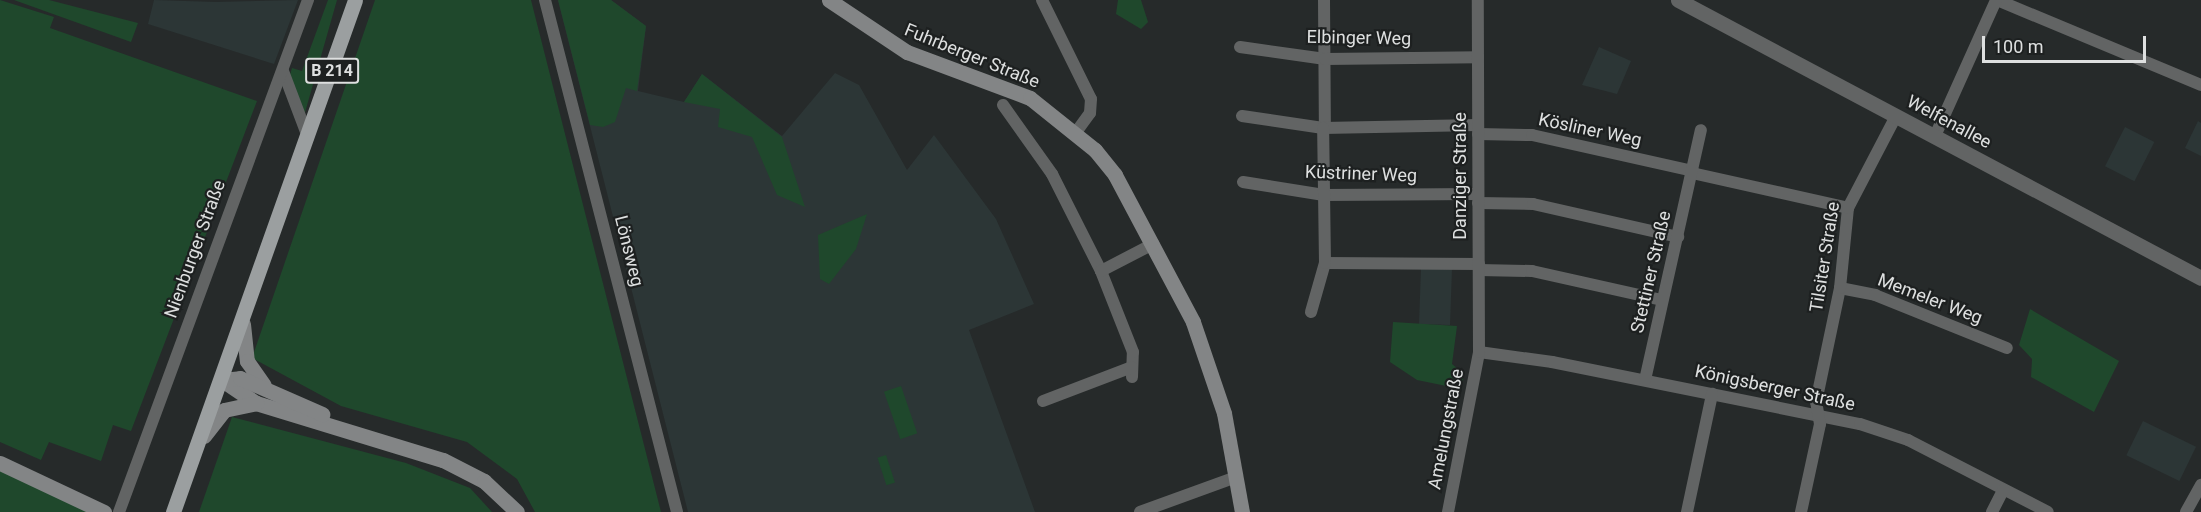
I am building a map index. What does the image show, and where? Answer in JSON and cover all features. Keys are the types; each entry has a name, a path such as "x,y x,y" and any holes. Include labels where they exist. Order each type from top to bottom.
{"main road":[{"name":"B 214","path":"173,512 309,141 355,0"},
{"name":"Fuhrberger Straße","path":"829,0 898,47 1030,98 1077,131 1115,175 1153,244 1208,361 1236,477 1242,512"},
{"path":"243,324 247,361 266,387"},
{"path":"222,380 240,378 266,387 343,425 464,470 517,512"},
{"path":"222,380 256,403 343,425"},
{"path":"195,453 219,414 256,403"},
{"path":"0,463 104,512"}],"street":[{"name":"Nienburger Straße","path":"119,512 308,0"},
{"name":"Lönsweg","path":"545,0 677,512"},
{"path":"1042,0 1091,99 1090,113 1077,131"},
{"path":"1311,312 1325,263 1324,0"},
{"name":"Danziger Straße","path":"1478,0 1479,352"},
{"name":"Welfenallee","path":"1678,0 2201,278"},
{"path":"1935,136 1996,0 2201,85"},
{"name":"Elbinger Weg","path":"1240,47 1325,59 1478,57"},
{"path":"283,71 309,141"},
{"name":"Fuhrberger Straße","path":"1003,105 1052,174 1101,271 1133,352 1132,372 1043,401"},
{"name":"Kösliner Weg","path":"1242,116 1324,128 1478,130 1532,135 1693,172"},
{"name":"Tilsiter Straße","path":"1801,512 1840,288 1848,208 1896,116"},
{"name":"Stettiner Straße","path":"1645,380 1701,130"},
{"path":"1693,172 1848,208"},
{"name":"Küstriner Weg","path":"1243,182 1324,195 1478,198 1533,204 1677,237"},
{"path":"1101,271 1153,244"},
{"path":"1325,263 1479,267 1532,271 1662,300"},
{"name":"Memeler Weg","path":"1840,288 1875,295 2007,348"},
{"name":"Königsberger Straße","path":"1479,352 1645,380 1818,413 1908,440 2048,512"},
{"name":"Amelungstraße","path":"1448,512 1479,352"},
{"path":"1688,512 1712,394"},
{"path":"1140,512 1236,477"},
{"path":"2186,512 2201,485"},
{"path":"1992,512 2003,490"}],"shaded area":[{"path":"154,0 216,2 298,0 274,64 148,24"},
{"path":"558,0 611,0 646,26 638,91 684,102 702,74 782,136 835,73 859,85 907,170 934,135 996,219 1034,304 969,330 1035,512 688,512"},
{"path":"1599,47 1631,61 1617,94 1582,85"},
{"path":"2198,121 2201,123 2201,156 2185,148"},
{"path":"2125,127 2154,142 2134,181 2105,166"},
{"path":"1421,268 1452,269 1450,325 1419,324"},
{"path":"2143,421 2196,447 2179,481 2126,455"}],"green space":[{"path":"0,0 54,17 50,28 257,101 131,431 113,425 101,461 49,442 41,460 0,442"},
{"path":"14,0 49,0 138,23 131,42"},
{"path":"328,0 337,0 304,116 290,75 292,68 302,71"},
{"path":"375,0 531,0 661,512 535,512 517,479 467,442 341,406 252,358"},
{"path":"558,0 611,0 646,26 637,91 626,88 615,122 603,127 590,125"},
{"path":"1118,0 1141,0 1148,22 1141,29 1116,14"},
{"path":"702,74 782,137 805,207 777,195 752,137 718,127 720,109 684,102"},
{"path":"867,214 856,249 829,284 820,279 818,235"},
{"path":"2030,309 2119,361 2094,412 2031,377 2032,359 2019,345"},
{"path":"1393,322 1457,326 1452,364 1464,374 1461,389 1417,380 1390,362"},
{"path":"901,386 917,433 900,439 884,392"},
{"path":"232,417 406,463 470,488 492,512 199,512"},
{"path":"886,455 895,483 886,485 877,458"},
{"path":"0,469 91,512 0,512"}]}
